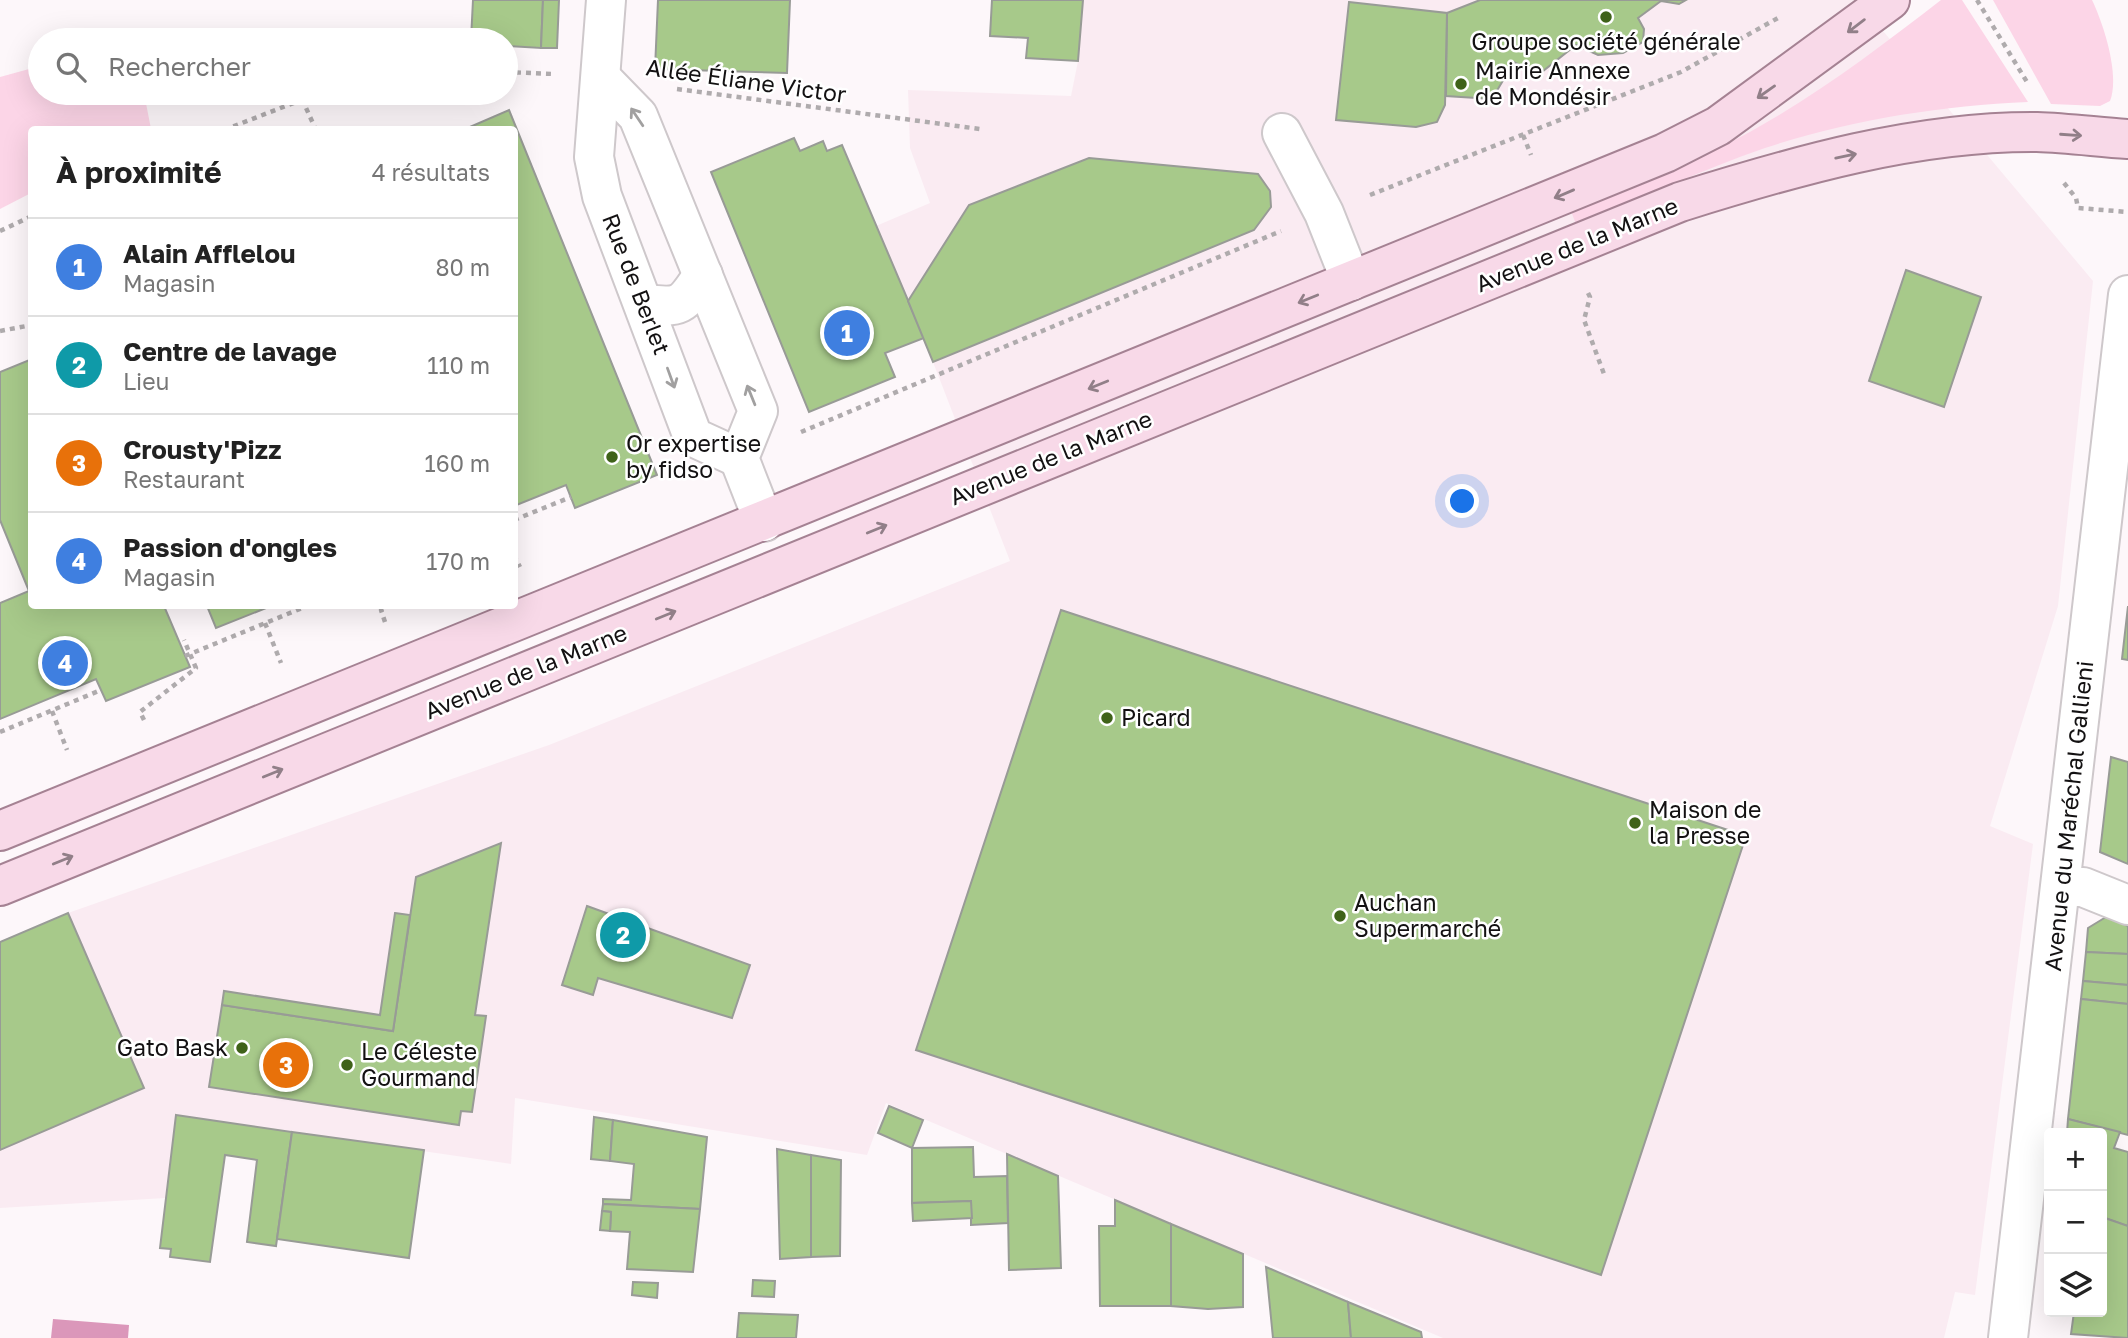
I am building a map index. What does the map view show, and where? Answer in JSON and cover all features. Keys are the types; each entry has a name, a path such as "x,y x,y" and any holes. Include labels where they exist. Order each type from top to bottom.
{"main road":[{"path":"0,831 1665,153 1718,126 1890,0"},
{"name":"Avenue de la Marne","path":"0,886 1680,202 1779,171 1875,150 1967,136 2038,132 2128,139"}],"street":[{"name":"Rue de Berlet","path":"606,0 594,157 602,196 693,437 739,458"},
{"path":"602,79 638,116 758,411 739,458 764,522"},
{"path":"1282,133 1324,213 1351,281"},
{"path":"602,196 610,173 619,164 639,159 661,168"},
{"path":"644,304 673,307 688,298 703,275"},
{"name":"Avenue du Maréchal Gallieni","path":"2008,1338 2125,359 2128,295"},
{"path":"2062,887 2083,887 2128,905"}],"path":[{"name":"Allée Éliane Victor","path":"518,72 602,79 981,130"},
{"path":"234,126 287,105"},
{"path":"305,105 315,126"},
{"path":"0,231 28,218"},
{"path":"0,331 28,326"},
{"path":"518,518 571,497"},
{"path":"518,563 520,567"},
{"path":"187,655 300,609"},
{"path":"265,623 281,663"},
{"path":"144,720 140,712 196,668 187,655 184,640"},
{"path":"0,732 101,690"},
{"path":"52,711 67,750"}],"shaded area":[{"path":"1083,0 1857,0 2093,281 2058,606 1990,826 2033,844 1975,1295 1955,1292 1944,1338 1443,1338 886,1103 867,1155 515,1098 511,1164 176,1115 165,1198 0,1208 0,943 68,913 549,745 1010,561 933,362 876,226 930,203 910,148 908,90 1071,96 1078,61"},
{"path":"1941,0 1962,0 2028,102 1895,116 1797,138 1670,185 1577,227 1571,211 1682,165 1749,133 1834,80"},
{"path":"1993,0 2092,0 2106,36 2112,65 2113,91 2110,101 2100,106 2051,104"},
{"path":"28,69 28,105 146,105 150,126 28,126 28,195 0,209 0,77"},
{"path":"53,1319 129,1325 128,1338 51,1338"}],"building":[{"path":"473,0 543,0 541,48 518,47 518,28 472,28"},
{"path":"543,0 559,0 557,48 541,48"},
{"path":"658,0 790,0 787,73 655,69"},
{"path":"992,0 1083,0 1078,61 1026,58 1028,38 990,36"},
{"path":"1480,0 1686,0 1679,4 1661,1 1638,18 1644,29 1643,42 1623,53 1598,55 1576,45 1538,75 1514,62 1492,99 1446,96 1447,13"},
{"path":"1349,2 1447,13 1445,105 1437,122 1416,127 1336,120"},
{"path":"509,110 515,126 472,126"},
{"path":"518,132 657,475 575,508 566,485 518,504"},
{"path":"794,138 800,151 823,141 827,151 842,145 924,338 885,353 895,377 809,412 711,172"},
{"path":"1089,158 1258,174 1270,191 1271,207 1254,230 933,362 908,301 969,205"},
{"path":"1906,270 1981,297 1944,407 1869,381"},
{"path":"28,361 28,589 0,520 0,372"},
{"path":"28,591 28,609 165,609 190,667 106,701 96,679 0,719 0,603"},
{"path":"2128,606 2128,660 2122,659"},
{"path":"208,609 264,609 216,628"},
{"name":"Auchan Supermarché","path":"1061,610 1746,836 1601,1275 916,1050"},
{"path":"2111,757 2128,762 2128,864 2100,852"},
{"path":"501,843 475,1015 486,1016 472,1112 461,1111 459,1125 209,1087 222,1005 393,1031 416,877"},
{"path":"587,906 750,965 732,1018 598,978 593,995 562,985"},
{"path":"68,913 144,1088 0,1150 0,942"},
{"path":"395,913 410,915 393,1031 222,1005 224,991 380,1015"},
{"path":"2106,917 2128,926 2128,954 2086,952 2088,928"},
{"path":"2086,952 2128,954 2128,985 2083,981"},
{"path":"2083,981 2128,985 2128,1004 2081,999"},
{"path":"2081,999 2128,1004 2128,1135 2068,1119"},
{"path":"889,1106 923,1120 912,1148 878,1133"},
{"path":"176,1115 292,1132 276,1246 247,1242 257,1160 225,1155 210,1262 170,1257 171,1249 160,1248"},
{"path":"594,1117 613,1120 610,1161 591,1159"},
{"path":"2068,1119 2104,1128 2067,1128"},
{"path":"613,1120 707,1137 700,1209 603,1204 603,1199 631,1200 634,1164 610,1161"},
{"path":"2107,1129 2120,1132 2114,1148 2128,1152 2128,1226 2107,1219"},
{"path":"292,1132 424,1150 409,1258 277,1239"},
{"path":"973,1147 974,1177 1007,1176 1008,1223 971,1225 971,1201 912,1203 912,1148"},
{"path":"777,1149 811,1155 811,1257 780,1259"},
{"path":"1007,1154 1058,1176 1061,1268 1009,1270"},
{"path":"811,1155 841,1160 840,1256 811,1257"},
{"path":"1115,1200 1171,1224 1171,1306 1100,1306 1099,1226 1115,1226"},
{"path":"971,1201 972,1218 913,1221 912,1203"},
{"path":"603,1204 700,1209 693,1272 627,1269 630,1232 610,1231 611,1212 602,1211"},
{"path":"602,1211 611,1212 610,1231 600,1230"},
{"path":"2107,1219 2128,1226 2128,1338 2071,1334 2073,1317 2107,1317"},
{"path":"1171,1224 1243,1254 1243,1307 1208,1309 1171,1306"},
{"path":"1266,1267 1348,1302 1351,1338 1273,1338"},
{"path":"753,1280 775,1281 774,1297 752,1296"},
{"path":"633,1282 658,1283 657,1298 632,1295"},
{"path":"1348,1302 1421,1332 1422,1338 1351,1338"},
{"path":"739,1313 798,1315 796,1338 737,1338"}],"place":[{"name":"Groupe société générale","path":"1606,17"},
{"name":"Mairie Annexe de Mondésir","path":"1461,84"},
{"name":"Alain Afflelou","path":"847,333"},
{"name":"Or expertise by fidso","path":"612,457"},
{"name":"Passion d'ongles","path":"65,663"},
{"name":"Picard","path":"1107,718"},
{"name":"Maison de la Presse","path":"1635,823"},
{"name":"Auchan Supermarché","path":"1340,916"},
{"name":"Centre de lavage","path":"623,935"},
{"name":"Gato Bask","path":"242,1048"},
{"name":"Crousty'Pizz","path":"286,1065"},
{"name":"Le Céleste Gourmand","path":"347,1065"}]}
